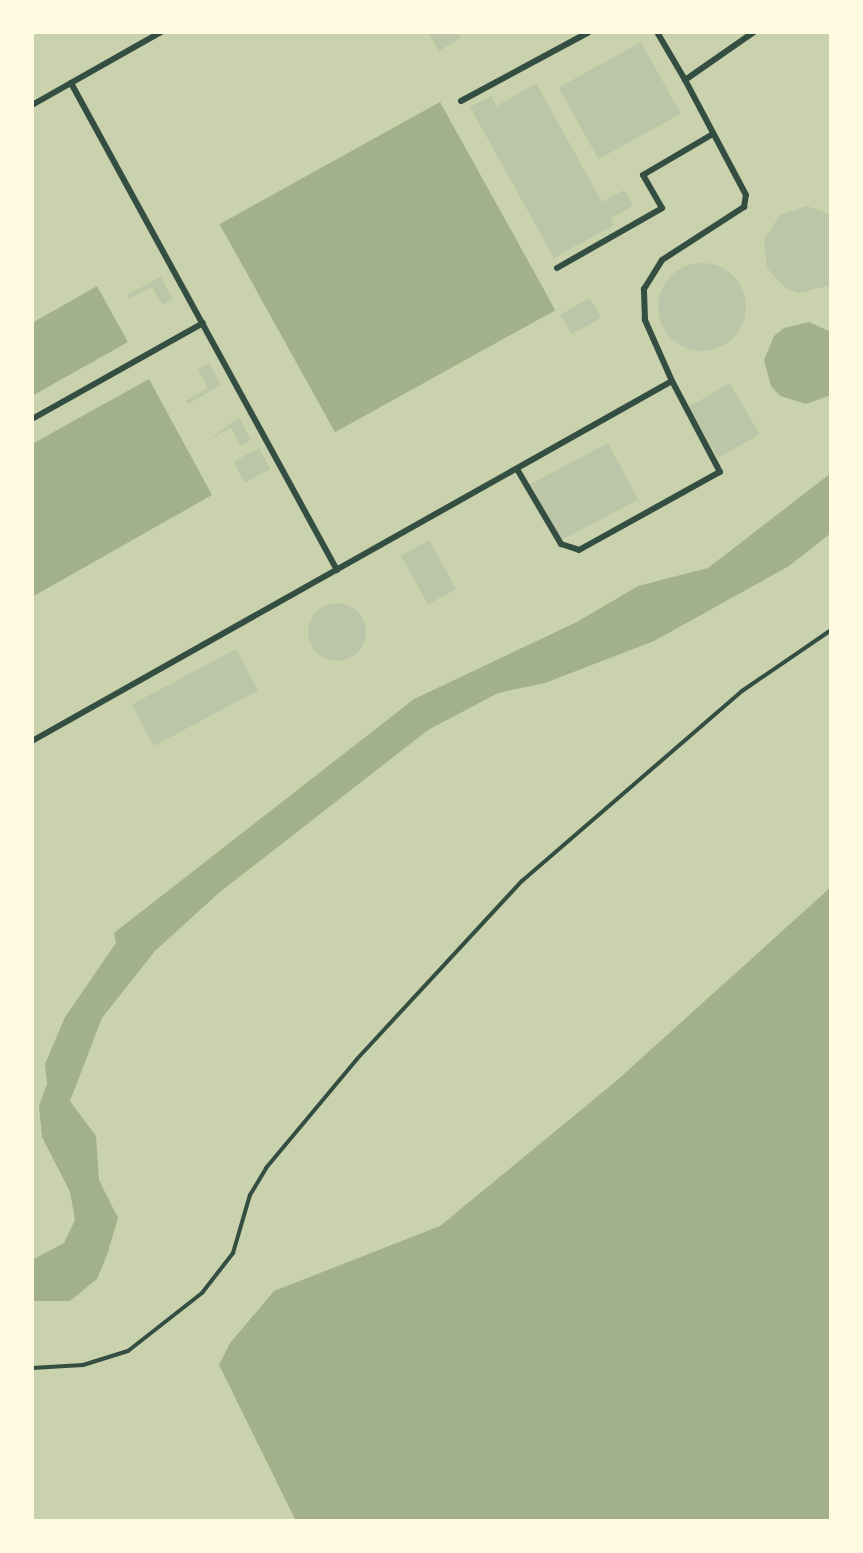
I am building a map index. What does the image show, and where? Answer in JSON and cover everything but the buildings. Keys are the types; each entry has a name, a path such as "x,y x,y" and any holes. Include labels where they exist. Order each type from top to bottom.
{"lane":[{"path":"32,105 161,32"},
{"path":"461,101 589,32"},
{"path":"517,469 561,544 579,550 720,472 672,381 645,320 644,289 662,260 744,207 746,195 659,35 669,32"},
{"path":"685,80 754,32"},
{"path":"71,83 337,570"},
{"path":"557,268 662,208 643,175 713,134"},
{"path":"32,419 203,323"},
{"path":"32,741 672,381"}],"path":[{"path":"32,1368 83,1365 128,1351 202,1293 233,1253 250,1195 266,1168 357,1059 522,881 742,691 831,630"}],"shaded area":[{"path":"32,32 831,32 831,1521 32,1521"},
{"path":"440,102 555,310 335,432 220,224"},
{"path":"97,286 128,342 32,396 32,323"},
{"path":"809,322 831,332 831,395 806,404 780,396 771,386 764,360 774,336 784,328"},
{"path":"149,379 212,495 32,597 32,444"},
{"path":"831,473 831,533 789,566 654,641 545,683 498,693 428,730 220,892 155,951 102,1018 70,1101 96,1136 99,1180 118,1218 107,1255 97,1279 70,1301 32,1301 32,1260 64,1243 75,1220 70,1192 42,1137 39,1106 47,1084 45,1064 65,1017 116,943 114,933 414,699 577,622 638,586 708,568"},
{"path":"831,887 831,1521 296,1521 219,1365 230,1343 274,1291 440,1226 615,1082"}]}
